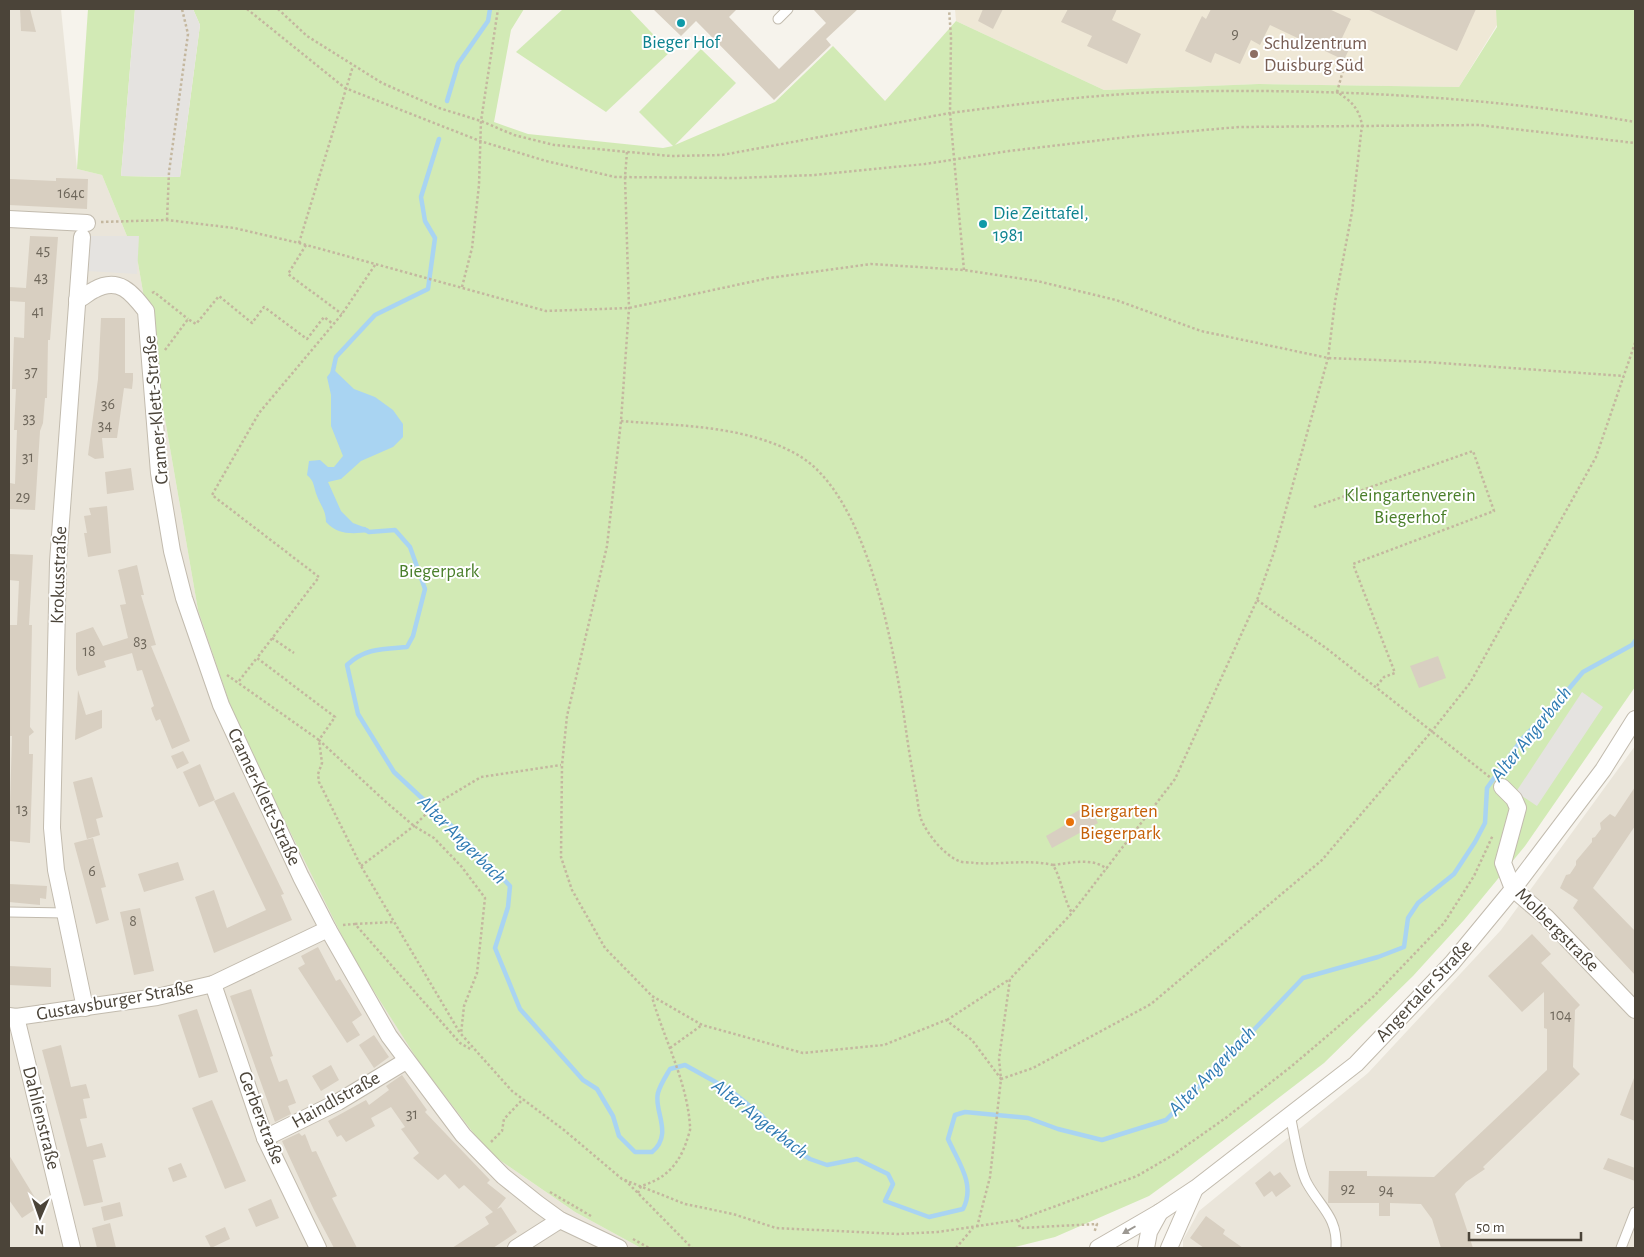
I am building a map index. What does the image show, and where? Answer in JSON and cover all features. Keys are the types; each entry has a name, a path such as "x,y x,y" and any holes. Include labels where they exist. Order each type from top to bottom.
{"street":[{"path":"9,219 85,230"},
{"name":"Krokusstraße","path":"85,230 77,300 58,562 52,828 56,870 85,1008"},
{"path":"77,300 84,298 92,290 104,286 118,286 130,290 136,297"},
{"name":"Cramer-Klett-Straße","path":"136,297 146,311 151,354 159,473 172,551 184,598 221,705 335,930 406,1061 463,1135 503,1176 560,1220 625,1243"},
{"name":"Angertaler Straße","path":"1094,1244 1160,1212 1196,1188 1356,1064 1452,963 1513,889 1603,770 1635,719"},
{"name":"Molbergstraße","path":"1502,786 1514,799 1518,808 1503,863 1513,889 1546,917 1635,1010"},
{"name":"Gustavsburger Straße","path":"12,1017 157,998 213,984 335,930"},
{"name":"Gerberstraße","path":"213,984 266,1138 318,1248"},
{"name":"Dahlienstraße","path":"12,1017 72,1248"},
{"name":"Haindlstraße","path":"266,1138 338,1102 406,1061"},
{"path":"1168,1248 1196,1188"},
{"name":"Angertaler Straße","path":"1146,1248 1149,1232 1160,1212"},
{"path":"516,1248 560,1220"}],"lane":[{"path":"778,19 788,9"},
{"path":"9,912 66,914"},
{"path":"1290,1115 1306,1182 1327,1210 1337,1233 1336,1248"},
{"path":"1622,1248 1635,1212"}],"path":[{"path":"167,220 169,172 188,34 182,9"},
{"path":"247,9 345,88 434,125 480,141 546,161 625,177 738,178 815,175 925,164 954,158 1116,138 1230,128 1362,124 1479,125 1635,143"},
{"path":"278,9 307,36 354,66 382,83 446,111 514,135 554,145 671,156 722,154 950,113 1043,101 1159,92 1337,92 1446,99 1635,122"},
{"path":"462,287 472,248 479,186 481,122 498,9"},
{"path":"949,9 951,37 950,113 964,270"},
{"path":"299,243 345,88 354,66"},
{"path":"1337,92 1344,67"},
{"path":"627,152 625,177 629,308 621,421 607,546 568,716 562,765 561,857 572,890 604,948 652,996 702,1025 803,1053 884,1045 946,1020 1010,979 1072,913 1107,870 1175,779 1257,600 1274,552 1328,358 1334,302 1352,212 1362,124 1360,113 1353,102 1337,92"},
{"path":"85,230 125,220 167,220 234,228 299,243 546,311 629,308 769,278 872,264 964,270 1036,281 1116,300 1201,331 1328,358 1426,362 1624,376"},
{"path":"306,245 288,274 342,314"},
{"path":"375,265 342,314 258,413 212,495 319,577 238,681 319,740 414,826 434,838 461,866 485,898 477,973 464,1006 461,1034"},
{"path":"136,297 154,292 196,324 219,296 252,323 264,308 306,339 324,317 333,324"},
{"path":"151,354 166,350 188,319"},
{"path":"1000,1079 1033,1068 1150,1004 1322,860 1432,731 1470,683 1596,457 1635,343"},
{"path":"621,421 715,429 760,439 798,455 820,470 837,495 858,534 877,590 900,690 921,819 939,845 959,861 994,864 1042,862 1053,865 1085,861 1100,863 1107,870"},
{"path":"1314,507 1473,451 1494,511 1353,564 1395,673 1384,677 1376,687"},
{"path":"1257,600 1376,687 1484,772"},
{"path":"272,638 294,653"},
{"path":"257,658 335,717 319,740 322,762 318,774 319,782 362,866 461,1034 512,1092 624,1179 692,1248"},
{"path":"362,866 414,826 436,804 481,777 562,765"},
{"path":"624,1179 685,1204 733,1214 776,1228 898,1234 975,1227 1018,1220 1138,1176 1204,1133 1293,1065 1373,997 1444,923 1474,876 1497,829"},
{"path":"1053,865 1059,874 1066,903 1072,913"},
{"path":"335,930 337,926 394,922"},
{"path":"355,924 460,1043 476,1052"},
{"path":"956,1248 975,1227 990,1177 1000,1079 999,1059 1010,979"},
{"path":"638,1193 641,1186 654,1182 672,1171 684,1151 691,1127 680,1076 652,996"},
{"path":"946,1020 972,1040 1000,1079"},
{"path":"670,1048 702,1025"},
{"path":"485,1141 488,1144 502,1131 504,1119 523,1099"},
{"path":"547,1190 596,1219"},
{"path":"1018,1220 1020,1228 1097,1224 1094,1244"},
{"path":"625,1243 649,1248"}],"shaded area":[{"path":"9,9 61,9 77,169 102,175 138,263 198,610 354,960 419,1061 488,1152 575,1212 641,1248 9,1248"},
{"path":"135,9 193,9 200,25 180,177 121,176"},
{"name":"Schulzentrum Duisburg Süd","path":"955,9 1497,9 1497,25 1459,87 1259,84 1104,90 956,21"},
{"path":"90,236 139,236 137,274 87,271"},
{"path":"1582,692 1603,707 1537,806 1516,792"},
{"path":"1635,746 1635,1248 1183,1248 1183,1240 1199,1211 1368,1073 1501,930"}],"green space":[{"name":"Biegerpark","path":"88,9 135,9 121,176 180,177 200,25 193,9 524,9 511,30 494,122 528,134 663,148 673,146 639,112 701,49 736,83 675,145 775,102 833,46 885,101 956,21 1104,90 1259,84 1459,87 1497,27 1496,9 1635,9 1635,687 1525,846 1464,920 1413,976 1324,1063 1149,1196 1055,1237 1011,1248 641,1248 575,1212 488,1152 419,1062 354,960 237,725 198,610 138,263 102,175 77,169"},
{"path":"563,9 629,9 670,52 606,112 516,52"}],"water":[{"path":"333,369 354,389 375,397 393,410 403,424 403,437 393,447 361,461 341,479 328,482 341,511 353,523 369,529 369,532 346,533 335,529 326,522 313,482 307,475 309,461 320,460 328,467 334,467 343,456 331,426 331,395 327,377"}],"building":[{"path":"20,9 30,9 36,32 21,31"},
{"path":"653,9 737,9 729,17 779,69 826,23 813,9 858,9 826,39 831,45 774,100 696,21 681,36"},
{"path":"983,9 1003,9 993,29 978,21"},
{"path":"1068,9 1117,9 1112,20 1141,34 1127,64 1087,46 1092,36 1061,22"},
{"path":"1211,9 1329,9 1351,19 1342,38 1352,43 1344,60 1270,25 1260,45 1251,40 1240,64 1215,53 1211,63 1185,51 1202,16 1206,19"},
{"path":"1367,9 1476,9 1457,51"},
{"path":"56,178 88,179 87,209 9,205 9,179 56,181"},
{"path":"30,236 58,237 50,340 48,340 47,398 45,398 43,423 40,431 35,510 9,509 10,483 15,484 17,430 14,430 16,389 12,389 14,337 24,338 25,302 9,301 9,287 26,288"},
{"path":"101,318 125,318 125,373 133,373 133,380 132,389 124,388 117,438 102,438 104,458 95,459 88,455 98,379"},
{"path":"131,468 134,490 107,494 105,472"},
{"path":"107,506 111,553 88,557 84,533 87,533 84,516 91,515 89,508"},
{"path":"9,554 33,555 29,625 32,625 30,727 34,732 29,736 29,754 33,754 30,843 9,841 12,736 9,736 9,625 17,625 19,581 9,580"},
{"path":"137,565 144,595 141,595 156,645 151,646 190,741 172,749 160,719 156,721 153,714 151,708 154,706 142,670 137,671 132,653 104,661 106,667 78,676 76,669 76,633 93,627 103,646 128,638 120,605 126,604 118,570"},
{"path":"1438,656 1446,678 1419,688 1410,666"},
{"path":"78,690 86,715 102,710 102,728 75,740"},
{"path":"183,751 189,763 177,769 171,756"},
{"path":"200,764 215,800 199,807 183,772"},
{"path":"92,777 103,817 96,819 100,835 87,839 73,782"},
{"path":"1635,787 1635,826 1593,888 1635,931 1635,975 1573,908 1578,900 1560,888 1566,875 1570,874 1576,865 1576,861 1592,842 1592,838 1601,829 1600,823 1610,814 1615,817"},
{"path":"234,792 284,894 281,895 292,920 214,953 195,897 214,890 227,928 266,910 214,801"},
{"path":"1088,805 1098,823 1052,848 1046,836 1072,821 1069,816"},
{"path":"93,838 106,887 101,888 109,920 96,924 74,843"},
{"path":"178,862 184,880 144,892 138,874"},
{"path":"9,884 47,886 46,899 40,898 40,905 9,902"},
{"path":"140,908 154,971 134,975 120,912"},
{"path":"1532,934 1551,954 1541,963 1580,1005 1575,1010 1573,1067 1580,1074 1483,1167 1485,1169 1466,1182 1455,1194 1473,1248 1441,1248 1432,1219 1421,1204 1390,1203 1390,1216 1379,1216 1379,1203 1328,1203 1329,1171 1367,1171 1367,1176 1434,1177 1547,1070 1547,1029 1544,1028 1544,992 1522,1012 1488,976"},
{"path":"318,947 336,981 340,979 362,1015 352,1022 360,1035 347,1043 298,968 305,964 301,956"},
{"path":"9,966 51,968 51,987 9,985"},
{"path":"251,989 273,1056 270,1057 279,1082 287,1079 296,1103 288,1106 291,1114 275,1122 230,996"},
{"path":"197,1009 218,1072 199,1078 178,1015"},
{"path":"374,1035 389,1057 374,1068 359,1045"},
{"path":"61,1045 71,1087 86,1084 90,1098 83,1099 87,1118 80,1119 87,1147 102,1143 106,1157 93,1160 103,1202 84,1206 42,1050"},
{"path":"331,1065 339,1080 321,1091 312,1076"},
{"path":"402,1075 427,1110 425,1112 490,1180 487,1183 506,1198 497,1209 501,1207 517,1232 493,1248 452,1248 489,1224 485,1217 493,1212 464,1185 459,1189 445,1174 438,1180 413,1158 419,1153 401,1129 405,1127 391,1107 371,1118 375,1126 346,1142 341,1135 337,1137 328,1121 366,1100 369,1105 389,1090 386,1086"},
{"path":"1635,1079 1635,1121 1620,1115"},
{"path":"212,1100 246,1181 225,1189 192,1108"},
{"path":"299,1133 302,1136 305,1134 312,1152 316,1151 337,1196 332,1198 357,1248 334,1248 314,1210 282,1141"},
{"path":"9,1155 40,1206 22,1218 9,1200"},
{"path":"1608,1158 1635,1168 1635,1181 1603,1169"},
{"path":"181,1163 187,1177 173,1182 168,1168"},
{"path":"1270,1171 1274,1176 1280,1172 1291,1186 1276,1197 1272,1191 1264,1197 1255,1183"},
{"path":"271,1199 279,1218 256,1227 248,1209"},
{"path":"120,1202 123,1216 104,1221 101,1207"},
{"path":"1206,1216 1225,1230 1223,1234 1243,1248 1204,1248 1190,1238"},
{"path":"110,1223 116,1248 97,1248 92,1228"},
{"path":"225,1227 230,1239 211,1248 205,1236"}],"waterway":[{"name":"Alter Angerbach","path":"447,101 458,64 488,21 490,9"},
{"name":"Alter Angerbach","path":"332,375 336,357 375,315 428,289 435,238 425,221 421,197 439,139"},
{"name":"Alter Angerbach","path":"364,529 369,532 395,530 410,547 425,589 413,636 407,647 368,652 347,665 358,714 394,772 457,831 510,886 508,907 495,948 520,1009 583,1080 597,1089 613,1116 619,1136 635,1152 652,1152 662,1138 657,1100 659,1090 670,1069 685,1065 730,1090 761,1115 790,1147 810,1159 827,1165 857,1159 888,1174 893,1184 885,1201 929,1217 963,1209 966,1200 967,1182 948,1139 955,1115 965,1112 1028,1118 1058,1129 1102,1140 1166,1120 1303,978 1378,957 1404,947 1408,918 1418,903 1454,874 1475,842 1485,823 1487,788 1522,739 1551,710 1583,672 1632,645 1635,641"}],"place":[{"name":"Bieger Hof","path":"681,23"},
{"name":"Schulzentrum Duisburg Süd","path":"1254,54"},
{"name":"Die Zeittafel, 1981","path":"983,224"},
{"name":"Biergarten Biegerpark","path":"1070,822"}],"park label":[{"name":"Kleingartenverein Biegerhof","path":"1410,506"}]}
